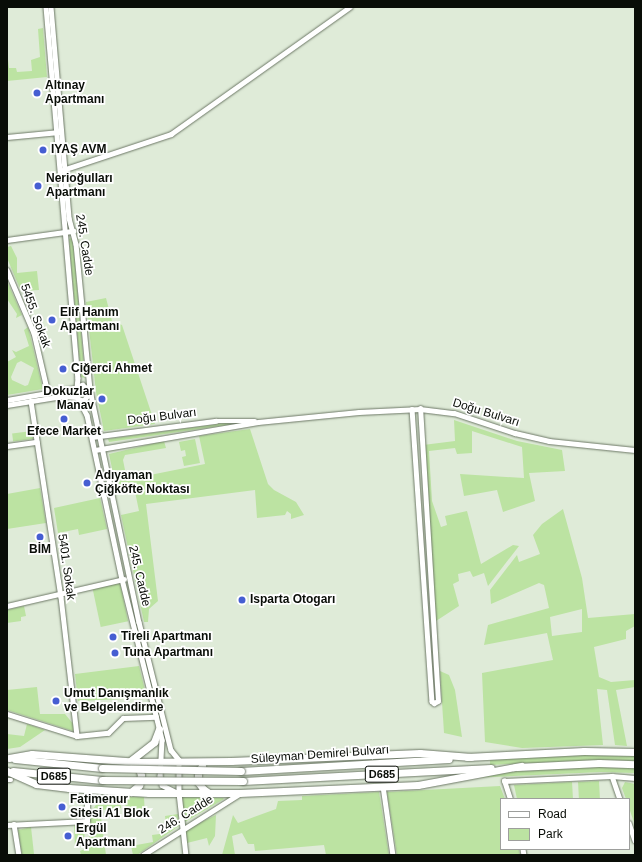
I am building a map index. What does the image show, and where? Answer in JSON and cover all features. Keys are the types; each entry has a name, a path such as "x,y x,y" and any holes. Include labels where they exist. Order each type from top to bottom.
{"highway":[{"path":"130,761 154,742 159,729"},
{"name":"Süleyman Demirel Bulvarı","path":"8,758 102,768 241,771 593,750 635,752"},
{"path":"8,758 44,754 130,761 212,761 393,753 471,757"},
{"path":"130,761 138,766 141,775 139,785 131,792"},
{"path":"212,761 201,766 197,775 201,787 212,793"},
{"name":"Süleyman Demirel Bulvarı","path":"7,771 123,781 243,781 521,766 599,763 635,764"},
{"path":"7,771 36,784 87,790 240,793 418,785 521,766"}],"street":[{"name":"245. Cadde","path":"46,7 64,232 78,378 76,388 77,399 86,410 122,579 159,729 163,751 161,761 162,785 179,793"},
{"name":"245. Cadde","path":"52,7 69,218 73,231 90,392 128,578 171,750 179,760"},
{"path":"59,171 171,134 350,7"},
{"path":"7,136 62,132"},
{"path":"7,240 73,231"},
{"name":"5455. Sokak","path":"7,270 34,332 48,393"},
{"path":"7,400 76,388 84,385 90,392 87,400 67,396 7,405"},
{"name":"5401. Sokak","path":"31,401 60,593 77,736"},
{"path":"412,409 432,701 434,703 438,701 420,409"},
{"name":"Doğu Bulvarı","path":"95,450 258,422 420,409 454,413 515,433 549,441 635,450"},
{"name":"Doğu Bulvarı","path":"92,437 220,420 258,422"},
{"path":"7,446 37,442"},
{"path":"7,606 128,578"},
{"path":"7,714 77,736 108,733 123,718 156,717"},
{"path":"179,760 179,793 186,855"},
{"path":"612,776 620,798"},
{"path":"510,798 504,781 612,776 635,778"},
{"path":"382,786 393,855"},
{"path":"7,825 87,821 87,790"},
{"name":"246. Cadde","path":"143,855 182,828 240,793"},
{"path":"14,824 19,855"},
{"path":"630,826 635,840"}],"green space":[{"path":"43,28 47,77 7,81 7,51 9,68 16,68 17,72 32,71 31,60 40,57 38,29"},
{"path":"72,238 85,378 81,377 69,239"},
{"path":"11,246 17,258 17,273 37,271 39,290 21,291 7,258 7,247"},
{"path":"7,281 22,315 16,318 17,314 7,299"},
{"path":"106,298 112,321 122,325 155,424 104,431 96,392 86,302"},
{"path":"28,327 43,389 7,395 7,362 16,357 12,350 16,352 29,346 24,330","holes":["21,361 34,368 28,385 25,386 12,380 11,377 17,363"]},
{"path":"454,420 517,441 562,450 565,471 529,473 535,501 503,512 497,490 464,496 460,474 524,478 522,447 472,431 472,453 457,454 455,448 429,451 432,501 441,527 447,525 445,516 467,511 481,564 513,545 519,546 488,586 484,573 473,577 470,571 458,574 459,581 453,584 459,606 436,621 423,445 455,441"},
{"path":"225,423 234,424 109,442 108,439"},
{"path":"250,429 268,484 274,490 296,502 304,515 291,519 291,514 287,511 285,515 257,518 255,490 146,504 158,601 149,609 148,622 144,622 121,515 139,511 133,482 115,486 115,482 205,464 199,436"},
{"path":"32,431 33,439 13,441 12,433"},
{"path":"195,439 200,463 184,466 182,457 186,456 185,450 181,451 179,442"},
{"path":"164,441 166,448 125,455 123,460 125,470 113,473 109,454"},
{"path":"40,488 46,523 7,529 7,494"},
{"path":"100,498 107,529 79,535 78,529 58,533 54,508"},
{"path":"563,509 582,578 588,618 635,614 635,626 626,631 626,639 594,647 599,677 611,682 635,680 635,687 616,690 627,746 615,745 607,690 597,689 603,745 522,748 485,742 482,673 553,660 547,633 484,645 488,625 549,608 544,585 539,583 491,604 490,590 517,555 519,562 540,554 533,535 542,524","holes":["582,609 582,632 552,636 550,617"]},
{"path":"120,583 128,621 101,627 93,589"},
{"path":"24,606 26,616 21,617 21,621 7,623 7,610"},
{"path":"139,666 147,698 78,701 75,674"},
{"path":"440,671 449,675 455,690 462,737 444,733"},
{"path":"37,687 40,714 65,714 74,725 73,731 7,710 7,690"},
{"path":"27,724 45,730 20,747 7,749 7,734 24,736"},
{"path":"581,754 635,755 635,761 598,760 490,765 490,760"},
{"path":"598,767 635,768 635,773 601,772 448,779 486,773"},
{"path":"599,781 600,798 579,798 578,782"},
{"path":"572,782 573,798 517,798 514,785"},
{"path":"625,782 635,784 635,825 630,811 630,798 626,798 622,788"},
{"path":"500,786 505,798 500,798 500,850 519,850 520,855 397,855 387,792"},
{"path":"379,792 389,855 326,855 324,845 255,851 254,844 248,844 242,833 232,836 235,855 222,855 233,815 238,823 276,809 278,801 302,800 302,796"},
{"path":"102,797 120,797 121,808 100,810 106,855 81,855 80,851 87,848 89,841 90,813"},
{"path":"124,797 144,797 145,817 128,819"},
{"path":"182,797 223,798 224,799 185,822"},
{"path":"178,814 179,826 137,855 133,855 131,846 153,842 152,835 167,833 165,816"},
{"path":"216,815 215,836 209,846 207,838 187,843 185,830"},
{"path":"74,825 85,827 84,843 75,847"},
{"path":"31,827 34,854 22,855 18,830"}],"place":[{"name":"Altınay Apartmanı","path":"37,93"},
{"name":"IYAŞ AVM","path":"43,150"},
{"name":"Nerioğulları Apartmanı","path":"38,186"},
{"name":"Elif Hanım Apartmanı","path":"52,320"},
{"name":"Ciğerci Ahmet","path":"63,369"},
{"name":"Dokuzlar Manav","path":"102,399"},
{"name":"Efece Market","path":"64,419"},
{"name":"Adıyaman Çiğköfte Noktası","path":"87,483"},
{"name":"BİM","path":"40,537"},
{"name":"Isparta Otogarı","path":"242,600"},
{"name":"Tireli Apartmanı","path":"113,637"},
{"name":"Tuna Apartmanı","path":"115,653"},
{"name":"Umut Danışmanlık ve Belgelendirme","path":"56,701"},
{"name":"Fatimenur Sitesi A1 Blok","path":"62,807"},
{"name":"Ergül Apartmanı","path":"68,836"}]}
